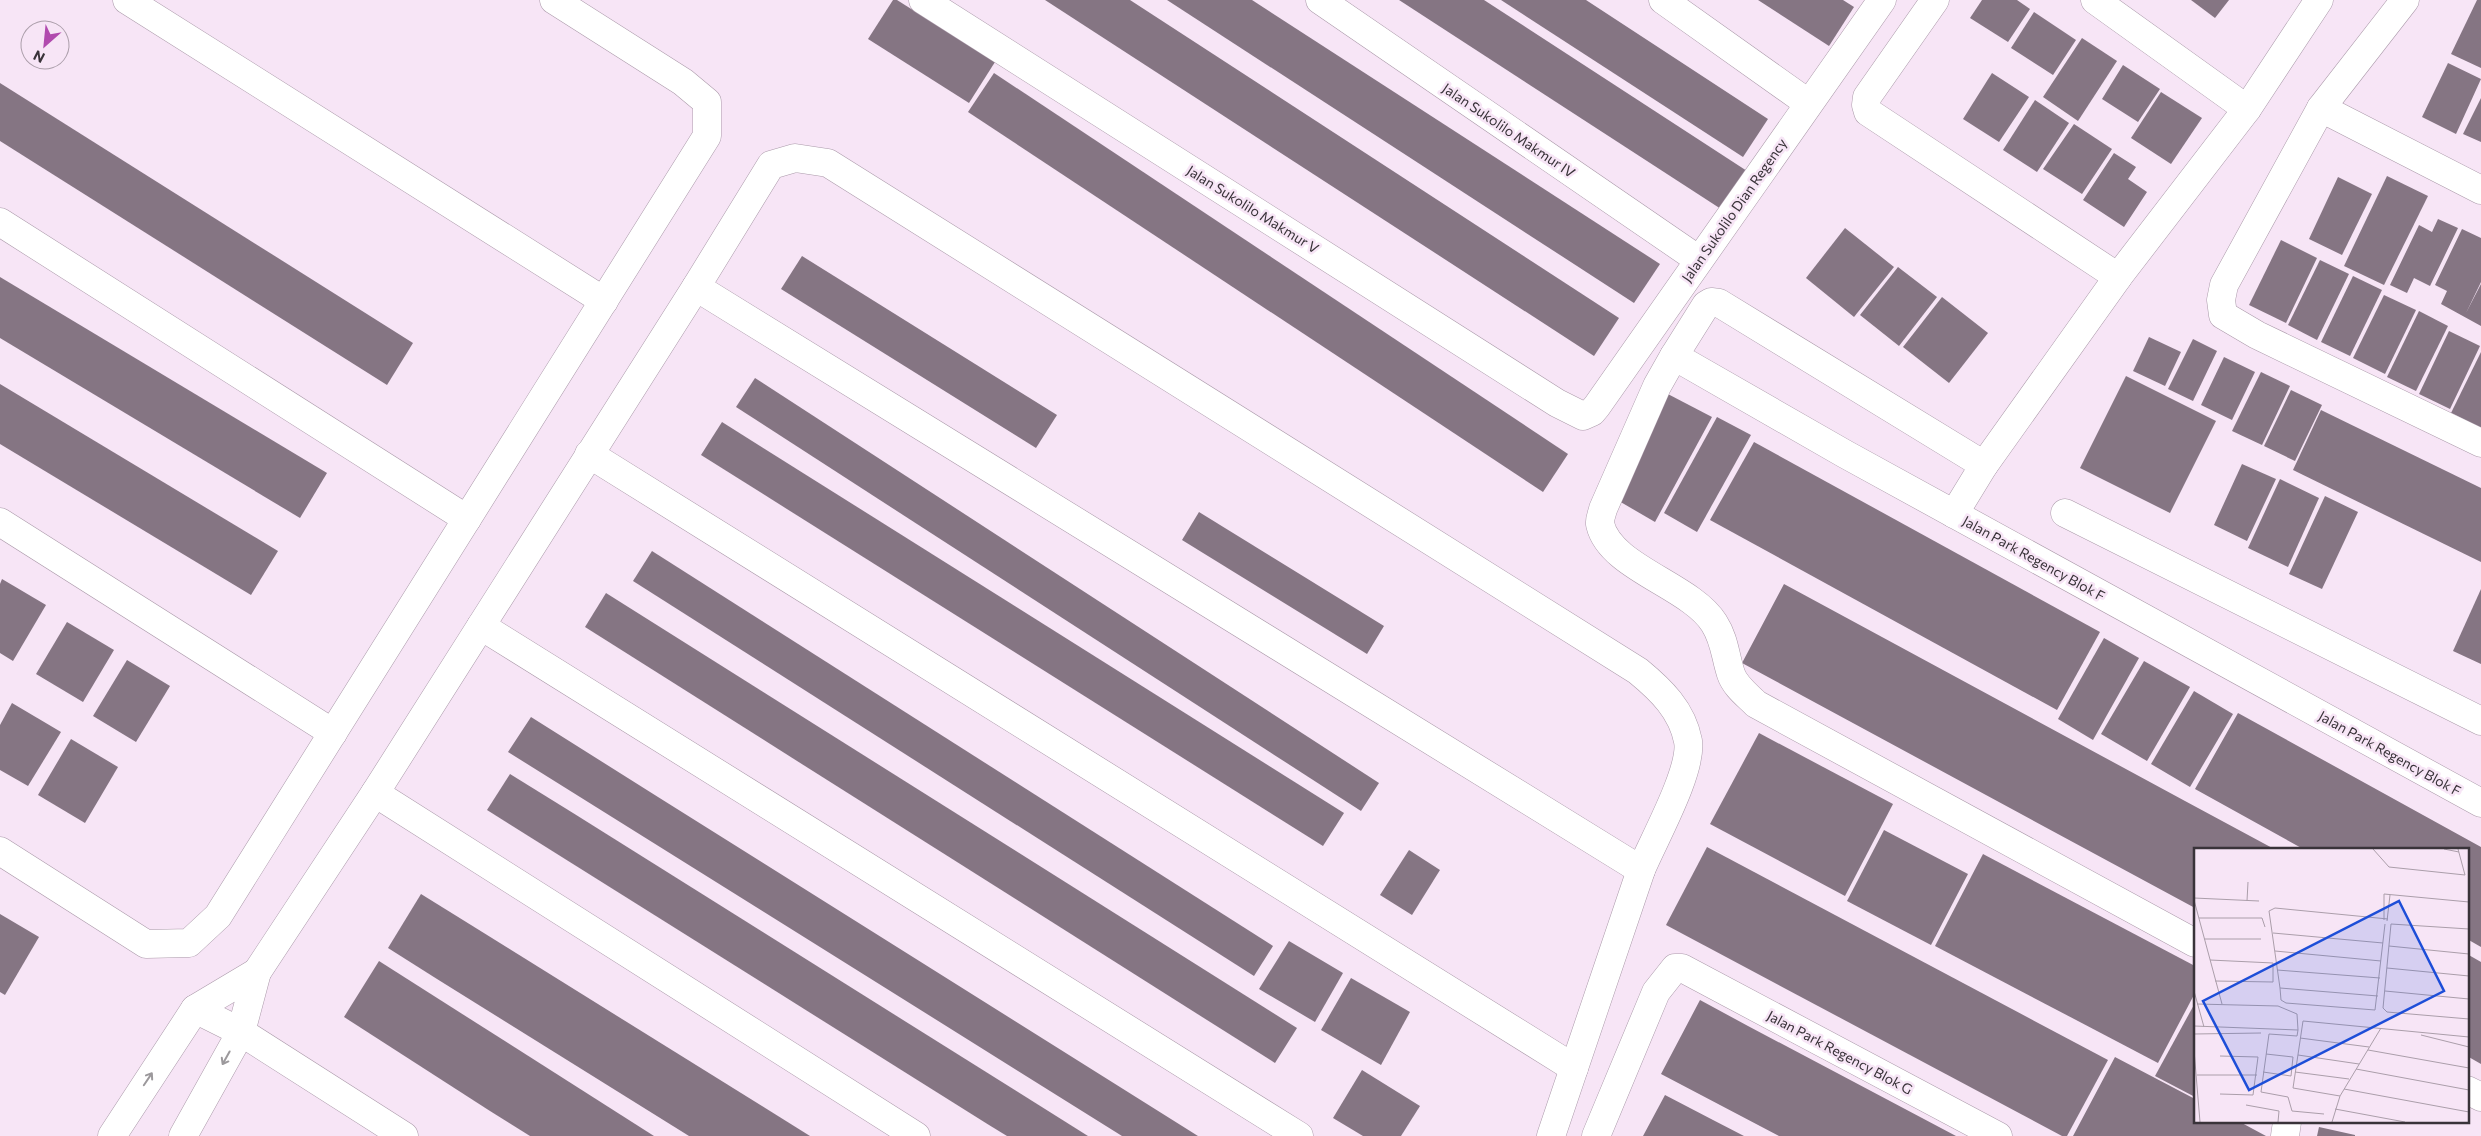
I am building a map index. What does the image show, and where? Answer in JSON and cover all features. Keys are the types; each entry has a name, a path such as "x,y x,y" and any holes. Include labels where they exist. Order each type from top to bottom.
{"street":[{"path":"127,0 604,301"},
{"path":"0,851 146,944 189,943 218,916 707,136 707,102 683,82 554,0"},
{"name":"Jalan Sukolilo Makmur V","path":"923,0 1564,407 1583,416"},
{"name":"Jalan Sukolilo Makmur IV","path":"1320,0 1699,260"},
{"path":"1663,0 1808,103"},
{"name":"Jalan Sukolilo Dian Regency","path":"1583,416 1592,412 1882,0"},
{"path":"1935,0 1867,97 1866,105 1868,112 2118,277"},
{"path":"2094,0 2247,109"},
{"path":"1954,514 1984,465 2118,277 2247,109 2319,0"},
{"path":"2405,0 2321,108 2224,285 2221,300 2223,315 2257,335 2481,443"},
{"path":"2321,108 2481,190"},
{"path":"183,1136 241,1032 257,972 375,793 696,288 771,165 795,158 828,163 1630,666 1662,690 1680,718 1688,742 1684,771 1641,870 1551,1136"},
{"path":"0,222 467,519"},
{"path":"696,288 1641,870"},
{"path":"1984,465 1738,313 1719,303 1711,302 1706,305 1674,356 1647,410 1603,509 1600,522 1611,544 1623,556 1697,604 1714,623 1727,649 1732,675 1742,691 1756,704 2194,942"},
{"name":"Jalan Park Regency Blok F","path":"1674,356 1954,514 2481,803"},
{"path":"589,454 1574,1068"},
{"path":"2066,513 2481,721"},
{"path":"0,522 333,733"},
{"path":"481,626 1299,1136"},
{"path":"375,793 916,1136"},
{"name":"Jalan Park Regency Blok G","path":"1596,1136 1656,992 1675,968 1682,968 1998,1136"},
{"path":"112,1136 195,1009 257,972"},
{"path":"195,1009 241,1032 404,1136"},
{"path":"2468,1090 2481,1097"}],"building":[{"path":"893,0 897,0 995,62 969,103 868,39"},
{"path":"1045,0 1130,0 1619,318 1594,356"},
{"path":"1167,0 1252,0 1660,264 1634,303"},
{"path":"1399,0 1484,0 1747,171 1721,209"},
{"path":"1501,0 1586,0 1768,119 1743,157"},
{"path":"1758,0 1843,0 1854,7 1829,46"},
{"path":"1982,0 2017,0 2030,9 2008,42 1970,18"},
{"path":"2191,0 2229,0 2215,18"},
{"path":"2477,0 2481,0 2481,68 2451,54"},
{"path":"2034,12 2076,40 2053,75 2011,48"},
{"path":"2082,38 2117,61 2078,121 2043,97"},
{"path":"2448,63 2481,79 2456,134 2422,117"},
{"path":"2123,65 2160,89 2138,122 2102,99"},
{"path":"994,73 1568,454 1543,492 968,112"},
{"path":"1992,73 2029,97 1999,142 1963,119"},
{"path":"0,83 413,343 387,385 0,141"},
{"path":"2161,92 2202,118 2171,164 2131,138"},
{"path":"2481,98 2481,142 2463,134"},
{"path":"2035,100 2069,123 2037,172 2003,150"},
{"path":"2074,124 2112,149 2082,194 2043,169"},
{"path":"2114,153 2136,167 2128,179 2147,192 2124,227 2083,200"},
{"path":"2387,176 2428,196 2384,285 2344,266"},
{"path":"2338,177 2372,194 2342,255 2309,239"},
{"path":"2438,219 2458,228 2430,286 2414,278 2407,293 2390,285 2419,225 2432,232"},
{"path":"1845,228 1894,267 1854,317 1806,278"},
{"path":"2462,229 2481,238 2481,282 2466,313 2481,284 2481,326 2441,304 2447,291 2435,285"},
{"path":"2281,240 2317,258 2286,323 2249,305"},
{"path":"802,256 1057,415 1036,448 781,289"},
{"path":"2320,260 2349,274 2317,340 2288,325"},
{"path":"1898,267 1937,297 1899,346 1860,315"},
{"path":"2353,276 2382,290 2350,356 2321,342"},
{"path":"0,277 327,473 300,518 0,338"},
{"path":"2384,295 2416,310 2385,374 2353,358"},
{"path":"1942,297 1988,333 1949,383 1903,347"},
{"path":"2419,311 2448,326 2416,391 2387,377"},
{"path":"2449,331 2480,346 2450,409 2419,394"},
{"path":"2149,337 2181,352 2165,386 2133,371"},
{"path":"2193,339 2217,351 2193,401 2168,389"},
{"path":"2481,352 2481,428 2451,413"},
{"path":"2224,357 2255,372 2232,420 2201,405"},
{"path":"2261,372 2290,386 2262,445 2232,431"},
{"path":"2126,376 2216,421 2170,513 2080,468"},
{"path":"755,378 1379,783 1361,811 736,407"},
{"path":"0,384 278,551 251,595 0,444"},
{"path":"2291,390 2322,405 2295,461 2264,446"},
{"path":"1664,392 1712,417 1655,522 1612,497"},
{"path":"2321,410 2481,488 2481,562 2293,470"},
{"path":"1717,417 1751,435 1697,532 1664,513"},
{"path":"722,422 1344,813 1323,846 701,455"},
{"path":"1754,442 2100,632 2057,710 1710,520"},
{"path":"2242,464 2276,479 2247,541 2214,525"},
{"path":"2280,479 2319,498 2288,567 2248,548"},
{"path":"2325,496 2358,512 2322,589 2289,574"},
{"path":"1199,512 1384,626 1367,654 1182,540"},
{"path":"652,551 1273,946 1254,976 633,581"},
{"path":"2,579 46,605 13,661 0,653 0,584"},
{"path":"1784,584 2272,848 2194,848 2194,907 1742,663"},
{"path":"2481,589 2481,664 2453,651"},
{"path":"606,593 1297,1028 1275,1063 585,627"},
{"path":"67,622 114,650 83,702 36,674"},
{"path":"2104,638 2139,658 2093,740 2058,719"},
{"path":"127,660 170,686 136,742 93,716"},
{"path":"2144,661 2190,687 2147,761 2101,734"},
{"path":"2194,691 2233,714 2190,787 2151,764"},
{"path":"12,703 61,732 28,786 0,770 0,725"},
{"path":"2238,713 2481,847 2481,947 2468,940 2468,848 2301,848 2195,789"},
{"path":"531,717 1198,1136 1122,1136 508,752"},
{"path":"1759,733 1893,804 1845,896 1710,824"},
{"path":"71,739 118,767 85,823 38,795"},
{"path":"510,774 1088,1136 1007,1136 989,1125 487,810"},
{"path":"1884,830 1968,874 1931,945 1847,901"},
{"path":"1707,847 2108,1060 2067,1136 2062,1136 1666,925"},
{"path":"1409,850 1440,870 1412,915 1380,895"},
{"path":"1983,854 2194,965 2194,995 2158,1063 1935,946"},
{"path":"421,894 810,1136 689,1136 388,948"},
{"path":"0,914 39,937 5,995 0,992"},
{"path":"1289,941 1343,973 1315,1022 1259,989"},
{"path":"2468,955 2481,962 2481,1064 2468,1057"},
{"path":"379,961 654,1136 530,1136 490,1111 344,1017"},
{"path":"1351,978 1410,1012 1381,1065 1321,1030"},
{"path":"1700,1000 1956,1136 1779,1136 1661,1074"},
{"path":"2194,1005 2194,1096 2155,1076"},
{"path":"2115,1057 2194,1098 2194,1124 2244,1124 2266,1136 2073,1136"},
{"path":"1362,1070 1420,1106 1401,1136 1363,1136 1333,1118"},
{"path":"1665,1095 1713,1120 1744,1136 1643,1136"},
{"path":"2319,1127 2355,1135 2355,1136 2317,1136"}]}
